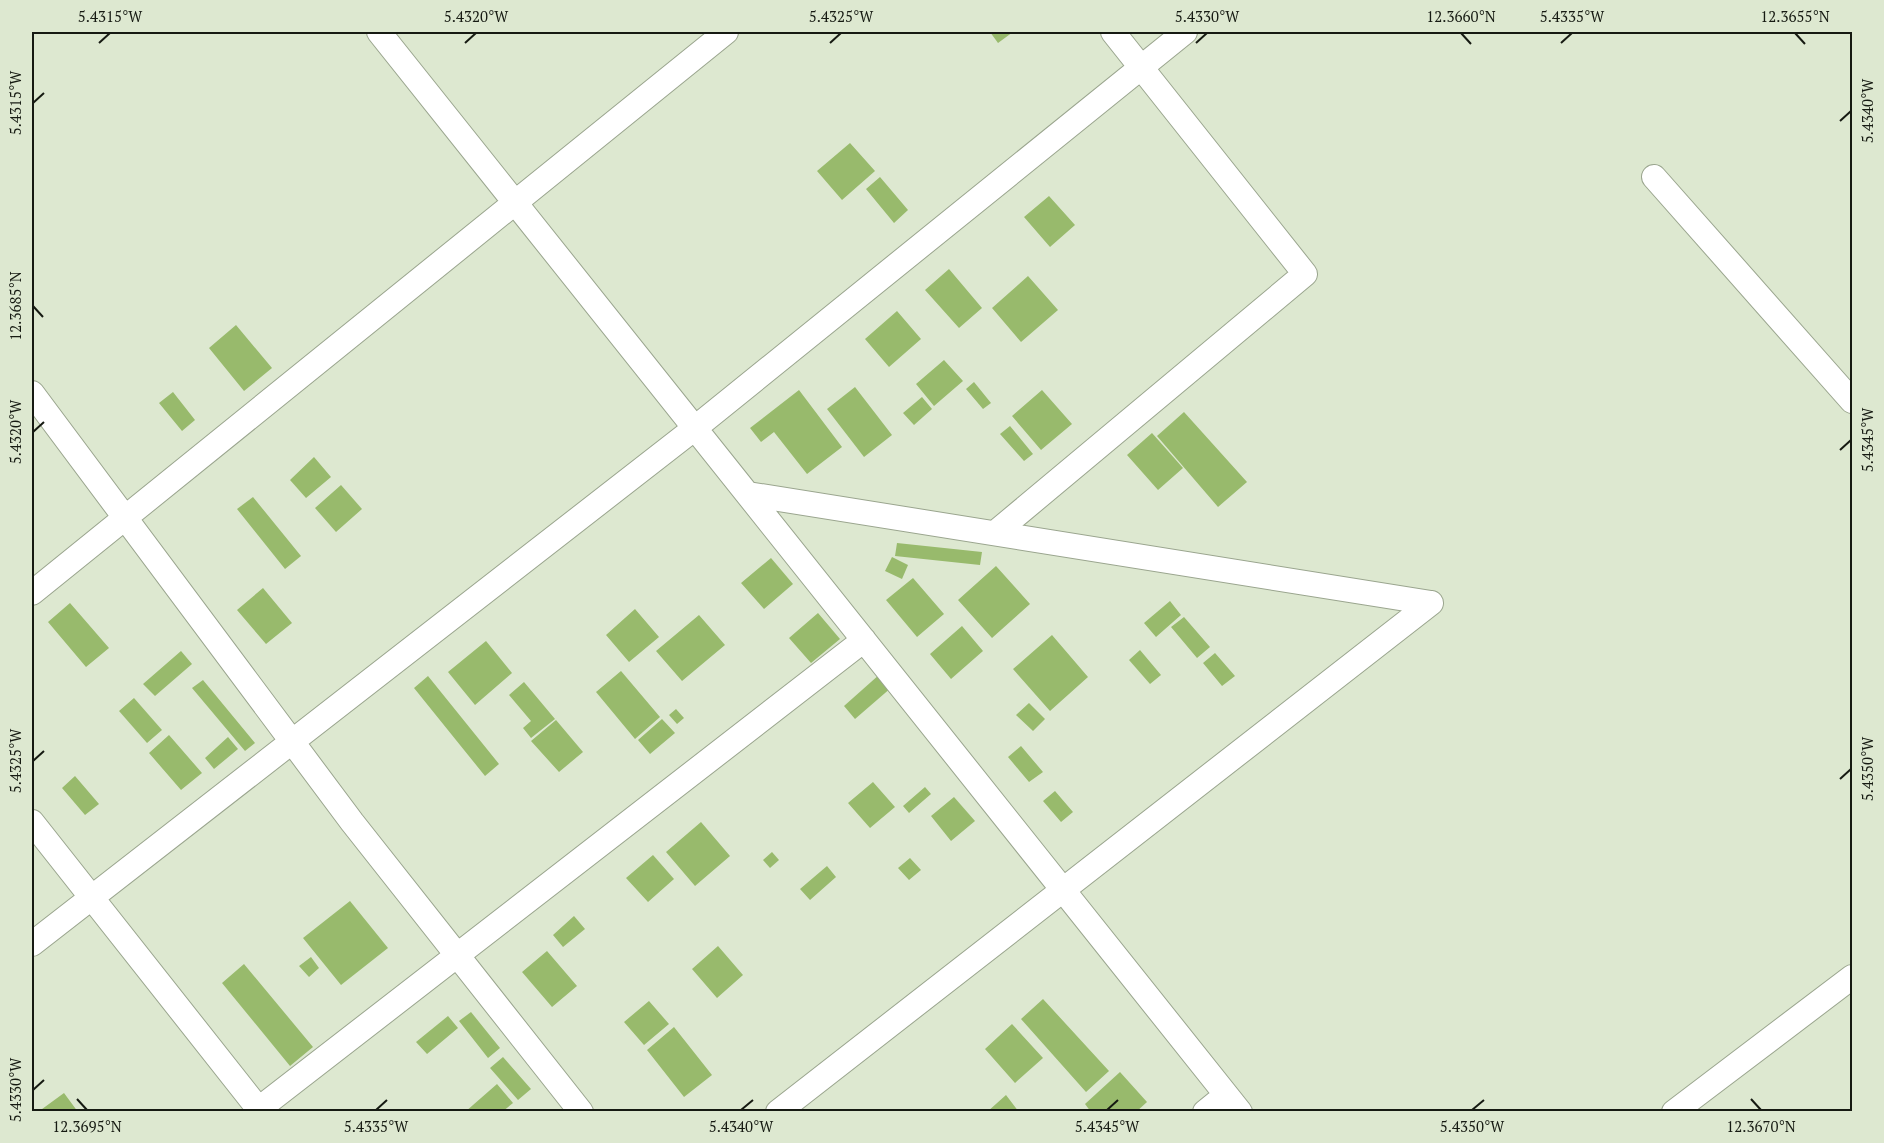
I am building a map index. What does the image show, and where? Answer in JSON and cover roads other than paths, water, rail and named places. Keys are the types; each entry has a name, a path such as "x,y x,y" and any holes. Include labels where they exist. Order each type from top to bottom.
{"street":[{"path":"379,32 1233,1103 1205,1112"},
{"path":"32,593 726,32"},
{"path":"995,533 1305,273 1113,32"},
{"path":"32,944 695,428 1185,32"},
{"path":"1654,177 1852,401"},
{"path":"32,393 352,822 581,1112"},
{"path":"748,494 1431,603 778,1112"},
{"path":"32,822 258,1111 864,640"},
{"path":"1674,1112 1852,977"}]}
